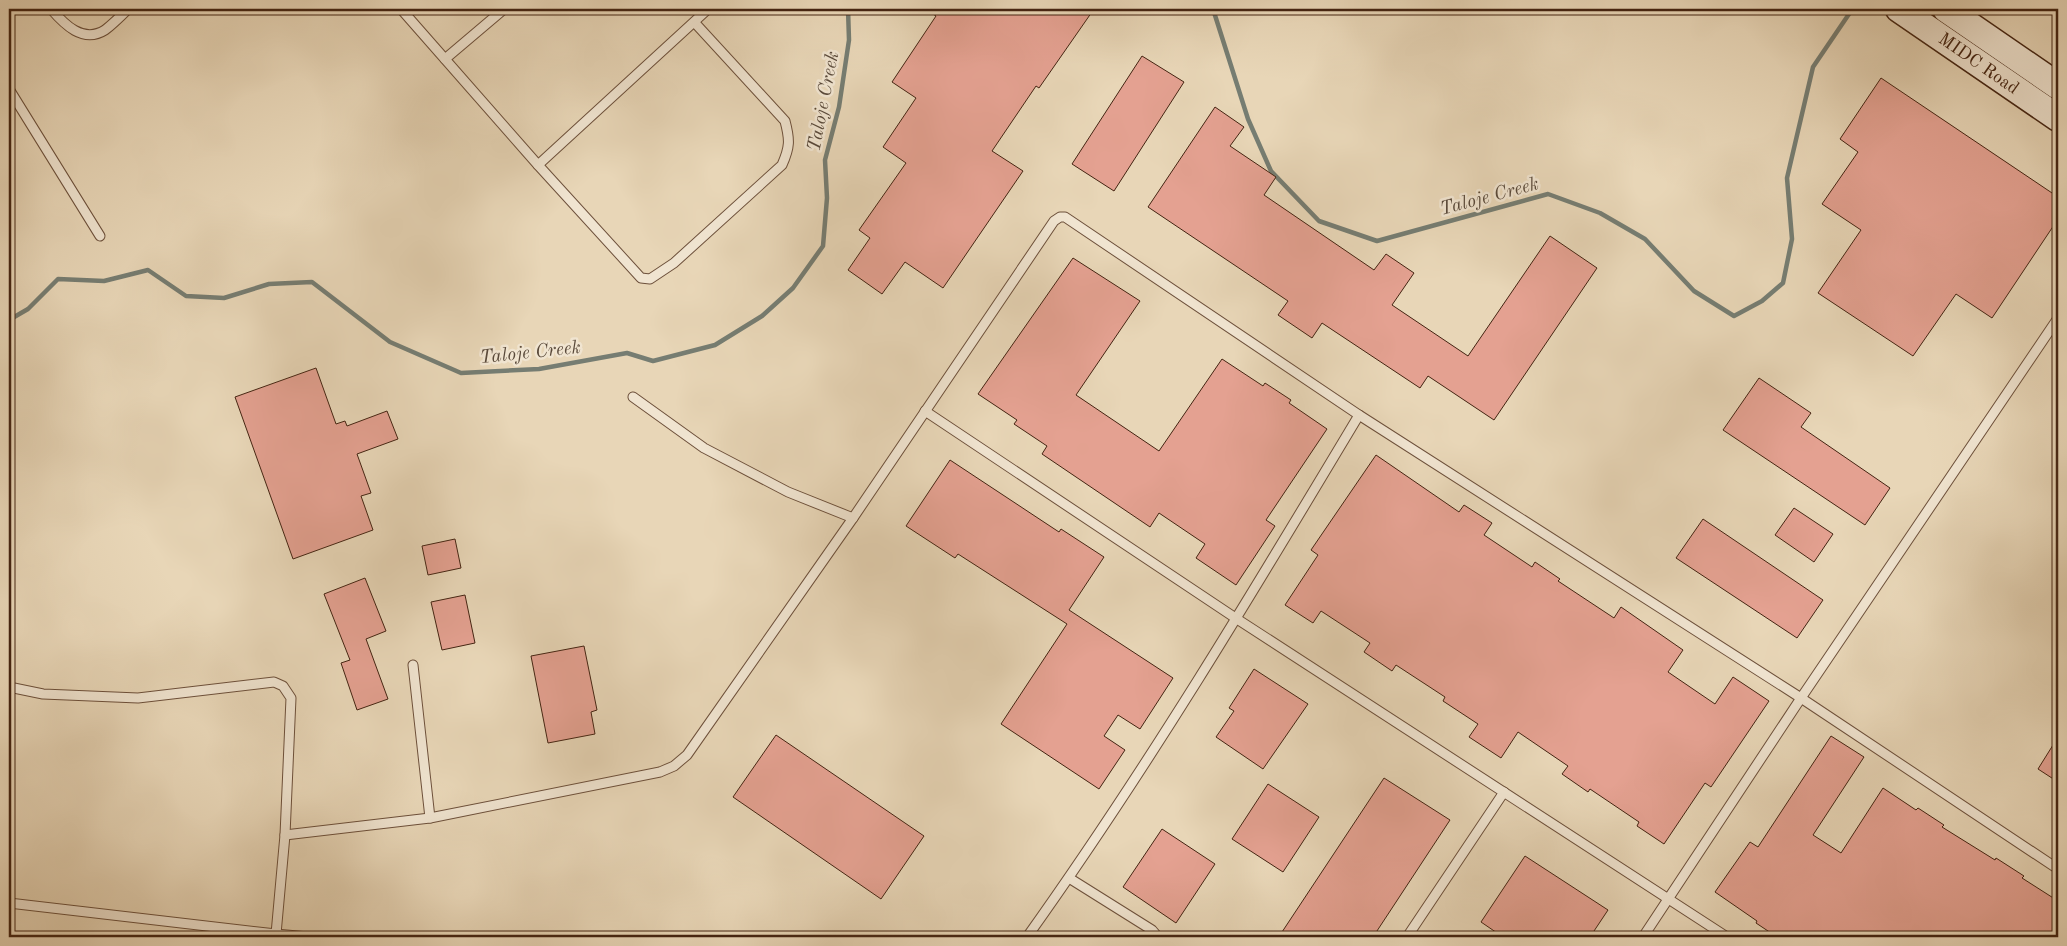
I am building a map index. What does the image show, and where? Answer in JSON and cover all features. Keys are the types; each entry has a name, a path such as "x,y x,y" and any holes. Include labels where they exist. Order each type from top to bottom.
{"main road":[{"name":"MIDC Road","path":"1899,9 2058,118"},
{"name":"MIDC Road","path":"1946,9 2058,86"}],"lane":[{"path":"51,9 66,26 80,33 94,34 104,30 128,9"},
{"path":"401,9 641,278 650,279 674,263 782,165 788,150 789,138 785,121 695,23"},
{"path":"445,59 504,9"},
{"path":"538,164 695,23 708,9"},
{"path":"9,89 100,236"},
{"path":"285,835 430,818 660,772 674,766 687,755 853,518 1054,221 1060,217 1065,217 1359,415 1801,698 2058,869"},
{"path":"1643,937 1801,698 2058,318"},
{"path":"633,396 704,448 788,492 853,518"},
{"path":"925,411 1237,619 1727,937"},
{"path":"1027,937 1069,878 1237,619 1359,415"},
{"path":"413,665 430,818"},
{"path":"9,688 43,694 138,698 274,682 283,686 291,698 285,835 276,934"},
{"path":"1407,937 1504,792"},
{"path":"1069,878 1152,930 1158,937"},
{"path":"9,903 308,937"}],"building":[{"path":"925,9 1094,9 1039,88 1036,86 992,151 1023,171 943,288 905,262 882,294 848,270 870,238 859,230 906,163 883,147 916,98 892,82 936,16"},
{"path":"1142,56 1184,82 1114,191 1072,164"},
{"path":"1881,78 2058,197 2058,219 1992,318 1956,294 1913,356 1818,293 1861,230 1822,204 1858,152 1840,139"},
{"path":"1215,107 1244,127 1230,146 1276,177 1264,195 1374,270 1386,254 1414,273 1392,305 1468,356 1550,236 1597,268 1494,420 1428,376 1420,388 1322,323 1312,338 1278,315 1288,301 1148,207"},
{"path":"1073,258 1140,301 1076,395 1159,451 1222,359 1263,386 1265,383 1291,400 1289,403 1327,429 1266,520 1275,526 1236,585 1196,558 1205,544 1159,513 1150,527 1042,454 1047,446 1014,424 1017,420 978,394"},
{"path":"316,368 336,424 345,421 347,426 387,411 398,439 357,454 371,493 361,496 373,530 293,559 235,397"},
{"path":"1759,378 1811,413 1801,427 1890,488 1865,525 1723,430"},
{"path":"1376,455 1459,512 1464,505 1492,523 1484,535 1532,567 1535,562 1560,579 1558,581 1614,618 1621,607 1683,650 1668,672 1715,704 1733,677 1769,701 1711,787 1705,783 1664,844 1637,826 1639,822 1590,789 1588,792 1562,774 1568,766 1518,732 1501,758 1469,737 1478,724 1443,701 1445,697 1396,665 1392,671 1364,652 1370,643 1321,611 1313,623 1285,605 1318,555 1311,550"},
{"path":"950,460 1059,532 1061,529 1104,557 1069,610 1173,678 1140,729 1118,715 1104,736 1125,750 1099,789 1001,724 1067,624 958,554 955,558 906,526"},
{"path":"1794,508 1833,534 1814,562 1775,535"},
{"path":"1703,519 1823,600 1797,638 1676,558"},
{"path":"455,539 461,568 428,575 422,546"},
{"path":"365,578 386,631 366,639 388,699 357,710 341,663 350,660 324,594"},
{"path":"465,595 475,643 442,650 431,602"},
{"path":"584,646 597,710 591,712 595,734 548,743 531,656"},
{"path":"1254,669 1308,704 1263,769 1216,737 1234,711 1229,708"},
{"path":"776,735 924,836 881,899 733,797"},
{"path":"1831,736 1864,757 1813,835 1841,853 1883,788 1916,810 1918,808 1944,825 1942,827 2024,876 2022,878 2058,901 2058,937 1777,937 1715,892 1750,842 1758,847"},
{"path":"2058,737 2058,782 2038,769"},
{"path":"1384,778 1450,820 1373,937 1290,937 1282,932"},
{"path":"1268,784 1319,817 1283,872 1232,839"},
{"path":"1162,829 1215,864 1176,923 1123,887"},
{"path":"1525,856 1608,910 1590,937 1503,937 1481,922"}],"waterway":[{"name":"Taloje Creek","path":"9,320 28,309 58,279 104,281 148,270 186,296 224,298 269,284 312,282 390,342 461,373 539,369 627,353 653,361 715,345 762,316 793,288 823,246 827,198 825,160 839,107 849,40 848,9"},
{"name":"Taloje Creek","path":"1213,9 1248,119 1271,171 1319,221 1377,241 1548,194 1600,213 1645,239 1694,291 1734,316 1762,301 1783,283 1792,239 1787,178 1813,67 1849,14 1855,9"}]}
